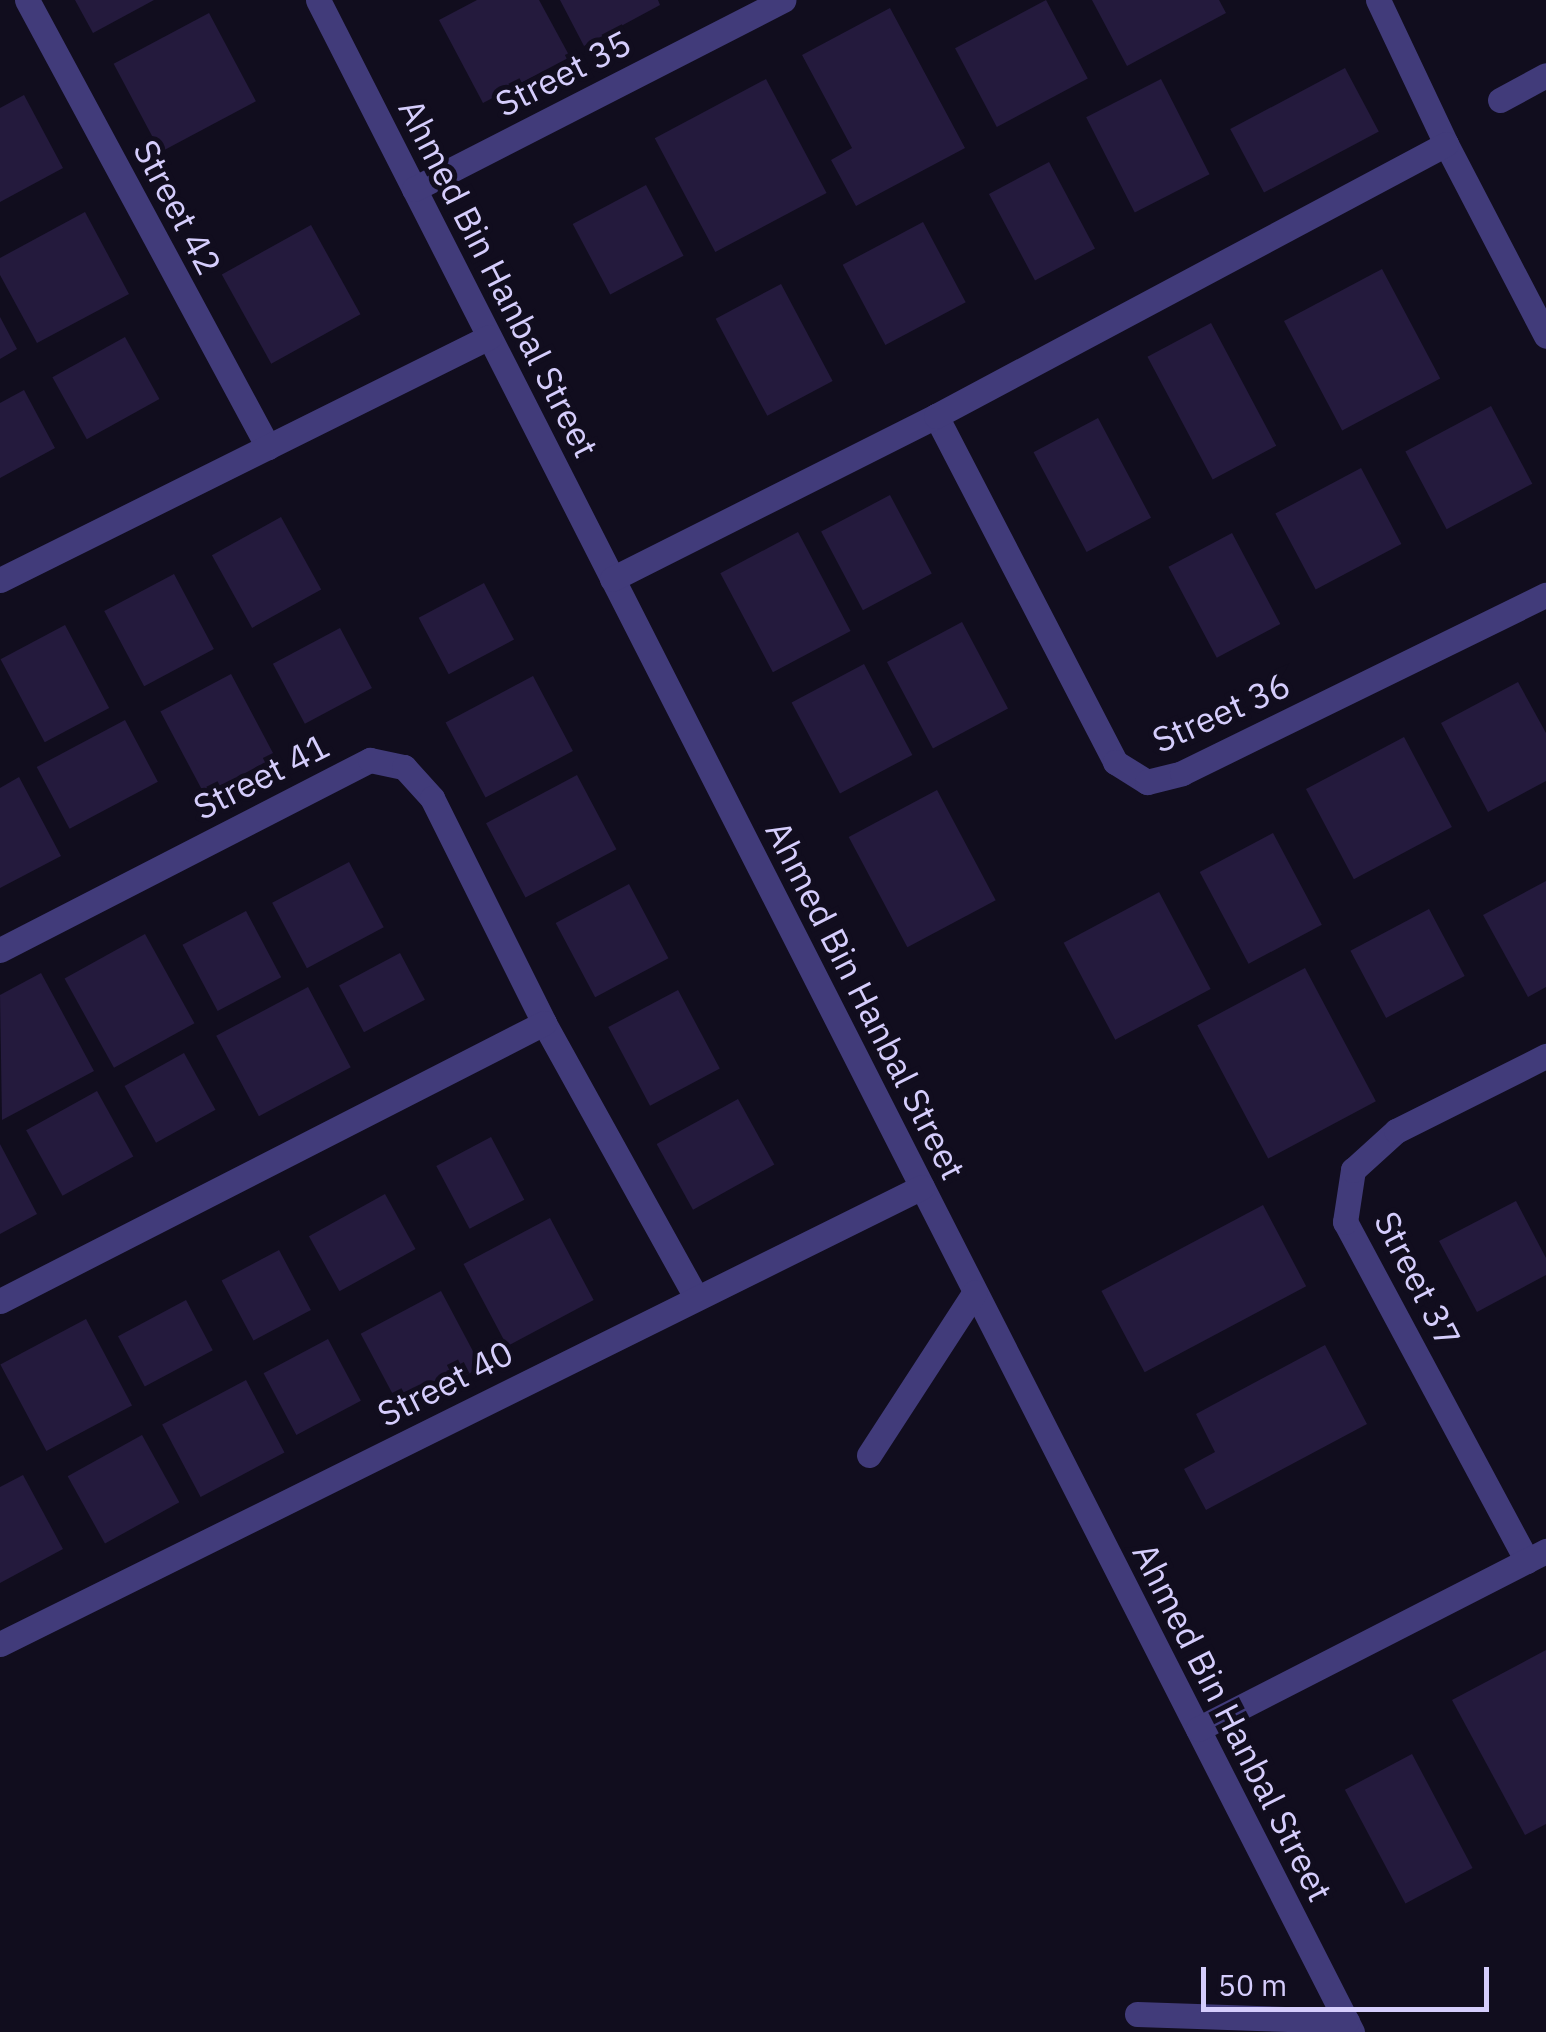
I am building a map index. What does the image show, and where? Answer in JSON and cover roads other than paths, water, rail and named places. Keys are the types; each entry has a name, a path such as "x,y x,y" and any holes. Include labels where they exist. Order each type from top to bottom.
{"street":[{"name":"Street 42","path":"26,0 268,447"},
{"name":"Ahmed Bin Hanbal Street","path":"318,0 1349,2027"},
{"name":"Street 35","path":"414,189 739,10 784,0"},
{"path":"1388,3 1446,144 1546,336"},
{"path":"1500,100 1546,75"},
{"path":"612,580 936,416 1446,144"},
{"path":"0,580 489,337"},
{"name":"Street 36","path":"936,416 1116,762 1147,782 1182,774 1546,595"},
{"name":"Street 41","path":"0,950 370,760 404,767 432,798 544,1023 696,1297"},
{"path":"0,1301 544,1023"},
{"name":"Street 37","path":"1198,1729 1537,1556 1345,1222 1353,1170 1396,1131 1546,1056"},
{"name":"Street 40","path":"0,1644 922,1187"},
{"path":"870,1454 976,1292"},
{"path":"1137,2014 1349,2027"}]}
